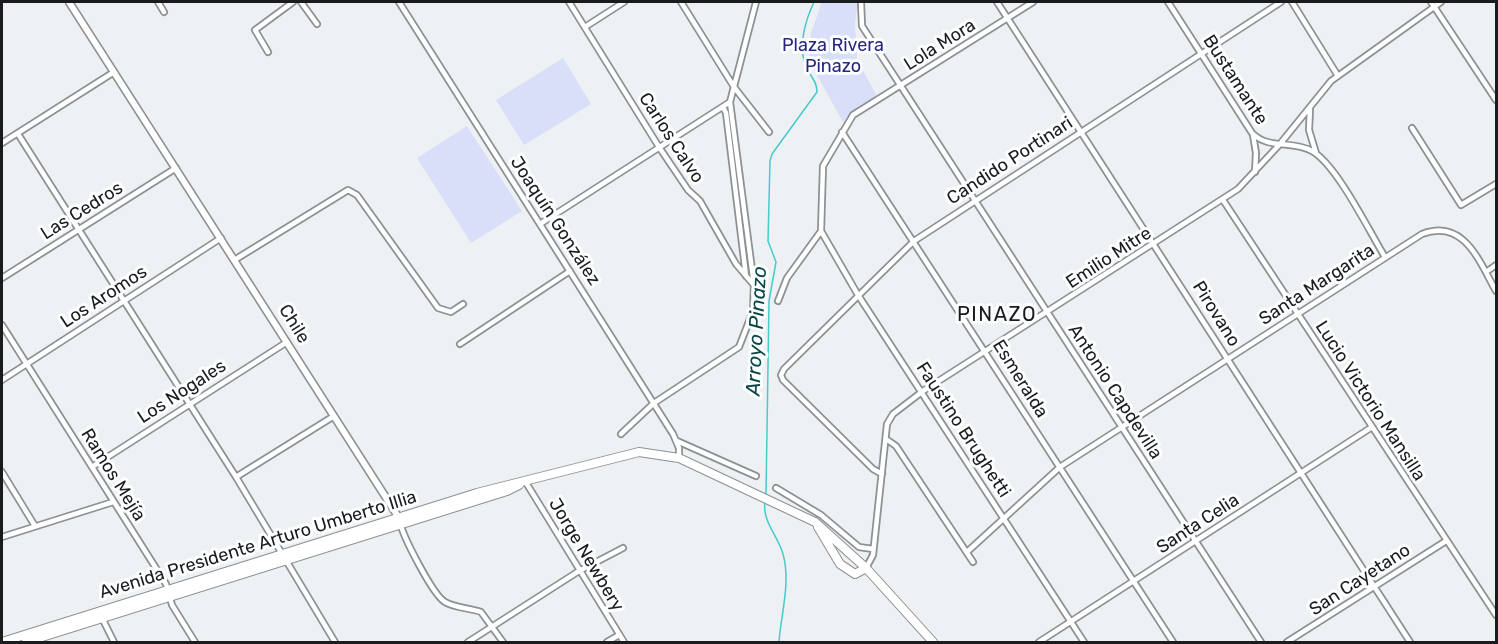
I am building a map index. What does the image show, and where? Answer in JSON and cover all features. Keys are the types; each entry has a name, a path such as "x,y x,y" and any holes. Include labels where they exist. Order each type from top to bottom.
{"main road":[{"name":"Avenida Presidente Arturo Umberto Illia","path":"26,642 169,593 525,481 639,452 679,458 815,522 866,568 933,642"},
{"path":"815,522 845,569 855,574 866,568"},
{"name":"Avenida Presidente Arturo Umberto Illia","path":"6,641 101,615"}],"street":[{"name":"Chile","path":"69,2 236,259 400,521 404,539 440,597 450,604 482,612 503,642"},
{"path":"158,2 164,12"},
{"path":"268,52 255,30 293,2"},
{"path":"301,2 316,24"},
{"name":"Joaquín González","path":"399,2 654,403 676,441 679,458"},
{"name":"Carlos Calvo","path":"569,2 659,147 688,190 700,201 746,279 754,285"},
{"path":"585,27 624,2"},
{"path":"681,2 734,87 769,132"},
{"path":"621,434 654,403 739,347 753,311 754,285 730,102 756,2"},
{"name":"Antonio Capdevilla","path":"861,2 862,26 1261,642"},
{"name":"Pirovano","path":"997,2 1410,642"},
{"name":"Lola Mora","path":"821,231 823,166 853,115 1033,2"},
{"name":"Bustamante","path":"1168,2 1252,133 1259,140 1304,147 1316,153"},
{"name":"Candido Portinari","path":"882,474 829,428 783,380 781,375 914,241 974,199 1281,2"},
{"path":"1292,2 1338,76"},
{"name":"Emilio Mitre","path":"866,568 873,549 887,424 893,414 923,391 1223,200 1255,172 1338,76 1433,4 1441,2"},
{"path":"1433,4 1497,100"},
{"path":"2,143 114,72"},
{"path":"540,224 730,102"},
{"path":"723,107 726,113 746,279"},
{"path":"1310,108 1309,130 1316,153 1334,172 1385,257"},
{"path":"1412,128 1461,206 1497,184"},
{"name":"Esmeralda","path":"842,132 987,352 1173,642"},
{"path":"1252,133 1256,153 1255,172"},
{"path":"18,134 236,477 335,642"},
{"name":"Las Cedros","path":"2,278 177,168"},
{"path":"236,259 348,190 357,195 438,308 451,312 463,303"},
{"name":"Lucio Victorio Mansilla","path":"1223,200 1497,615"},
{"name":"Santa Margarita","path":"967,552 1060,468 1422,234 1442,229 1463,238 1486,272"},
{"path":"778,300 787,278 821,231"},
{"name":"Faustino Brughetti","path":"821,231 858,295 923,391 1084,642"},
{"name":"Los Aromos","path":"2,380 222,238"},
{"path":"1497,265 1486,272 1497,291"},
{"path":"460,344 570,271"},
{"name":"Ramos Mejía","path":"2,325 169,593 172,605 195,642"},
{"name":"Los Nogales","path":"92,467 287,341"},
{"path":"236,477 334,416"},
{"name":"Santa Celia","path":"1039,642 1372,427"},
{"path":"886,439 896,446 974,562"},
{"path":"676,441 756,476"},
{"path":"2,472 35,526"},
{"name":"Jorge Newbery","path":"525,481 624,642"},
{"path":"776,488 821,514 859,547 873,549"},
{"path":"2,537 113,502"},
{"name":"San Cayetano","path":"1287,642 1446,541"},
{"path":"468,642 579,571 623,548"},
{"path":"101,615 114,642"},
{"path":"607,642 619,635"}],"green space":[{"name":"Plaza Rivera Pinazo","path":"822,2 858,2 855,23 857,60 877,96 852,111 843,122 809,61 811,33"},
{"path":"563,58 591,104 524,145 496,100"},
{"path":"467,126 522,211 471,243 417,158"}],"waterway":[{"name":"Arroyo Pinazo","path":"766,494 769,301 776,262 768,241 770,161 772,154 817,92 815,81 806,66 802,50 808,16 814,2"},
{"name":"Arroyo Pinazo","path":"765,502 766,516 781,547 785,565 786,587 779,642"}],"district":[{"name":"PINAZO","path":"997,315"}]}
